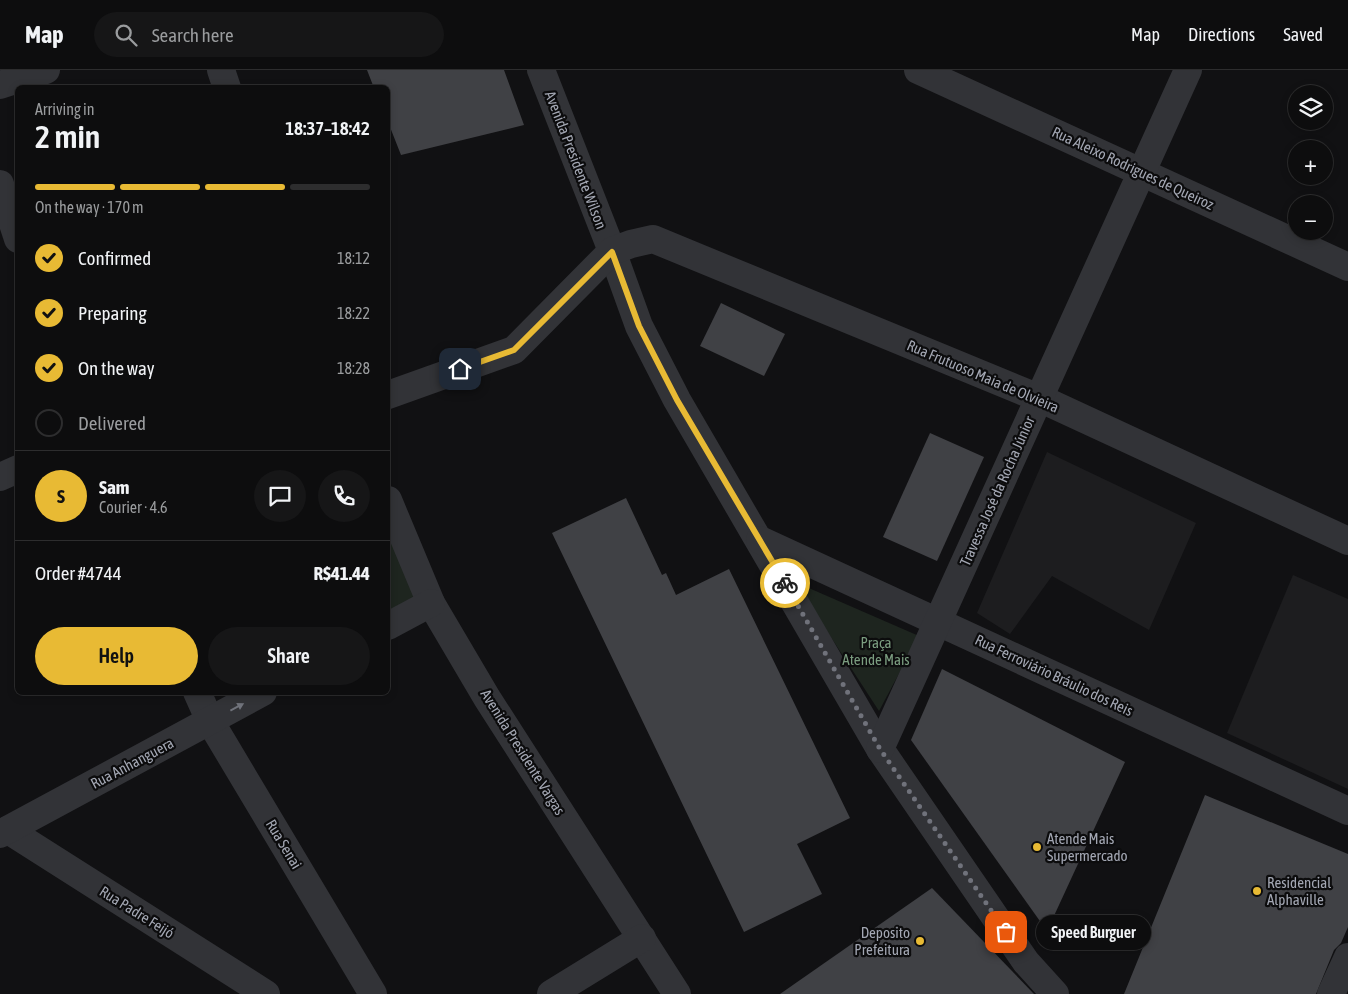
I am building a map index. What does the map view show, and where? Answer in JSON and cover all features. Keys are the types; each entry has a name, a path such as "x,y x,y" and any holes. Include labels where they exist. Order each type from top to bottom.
{"street":[{"path":"0,85 46,70"},
{"path":"221,70 226,85"},
{"name":"Avenida Presidente Wilson","path":"541,70 639,326 668,384 880,749 1026,962 1055,994"},
{"name":"Rua Aleixo Rodrigues de Queiroz","path":"918,70 1348,267"},
{"name":"Travessa José da Rocha Júnior","path":"880,749 1188,70"},
{"path":"0,184 15,230"},
{"name":"Rua Frutuoso Maia de Olvieira","path":"612,252 654,239 1039,398 1348,541"},
{"path":"390,395 514,350 612,252"},
{"path":"0,476 15,469"},
{"name":"Avenida Presidente Vargas","path":"390,505 431,603 487,698 677,994"},
{"name":"Rua Ferroviário Bráulio dos Reis","path":"760,540 1348,811"},
{"path":"390,625 431,603"},
{"name":"Rua Senai","path":"198,695 210,721 373,994"},
{"name":"Rua Anhanguera","path":"4,832 258,695"},
{"name":"Rua Padre Feijó","path":"4,832 266,994"},
{"path":"551,994 642,938"},
{"path":"1331,994 1348,957"}],"shaded area":[{"path":"1047,452 1196,523 1149,630 1052,576 1010,634 977,613"},
{"path":"1293,575 1348,599 1348,789 1227,733"}],"green space":[{"path":"390,533 419,601 390,616"},
{"name":"Praça Atende Mais","path":"795,582 919,636 879,711"}],"building":[{"path":"367,70 504,70 524,125 401,155 390,127 390,85 373,85"},
{"path":"721,303 785,334 764,376 700,346"},
{"path":"930,433 984,457 937,561 883,537"},
{"path":"626,498 662,575 666,573 676,595 729,569 850,818 797,844 822,894 744,932 552,533"},
{"name":"Atende Mais Supermercado","path":"942,669 1125,762 1047,931 911,740"},
{"name":"Residencial Alphaville","path":"1205,795 1348,854 1348,927 1341,943 1334,950 1316,994 1124,994"},
{"name":"Deposito Prefeitura","path":"932,888 1034,994 780,994"}],"way so far":[{"path":"785,583 880,749 1006,932"}],"place":[{"name":"Atende Mais Supermercado","path":"1037,847"},
{"name":"Residencial Alphaville","path":"1257,891"},
{"name":"Speed Burguer","path":"1006,932"},
{"name":"Deposito Prefeitura","path":"920,941"}],"route":[{"path":"460,369 514,350 612,252 639,326 677,400 785,583"}]}
